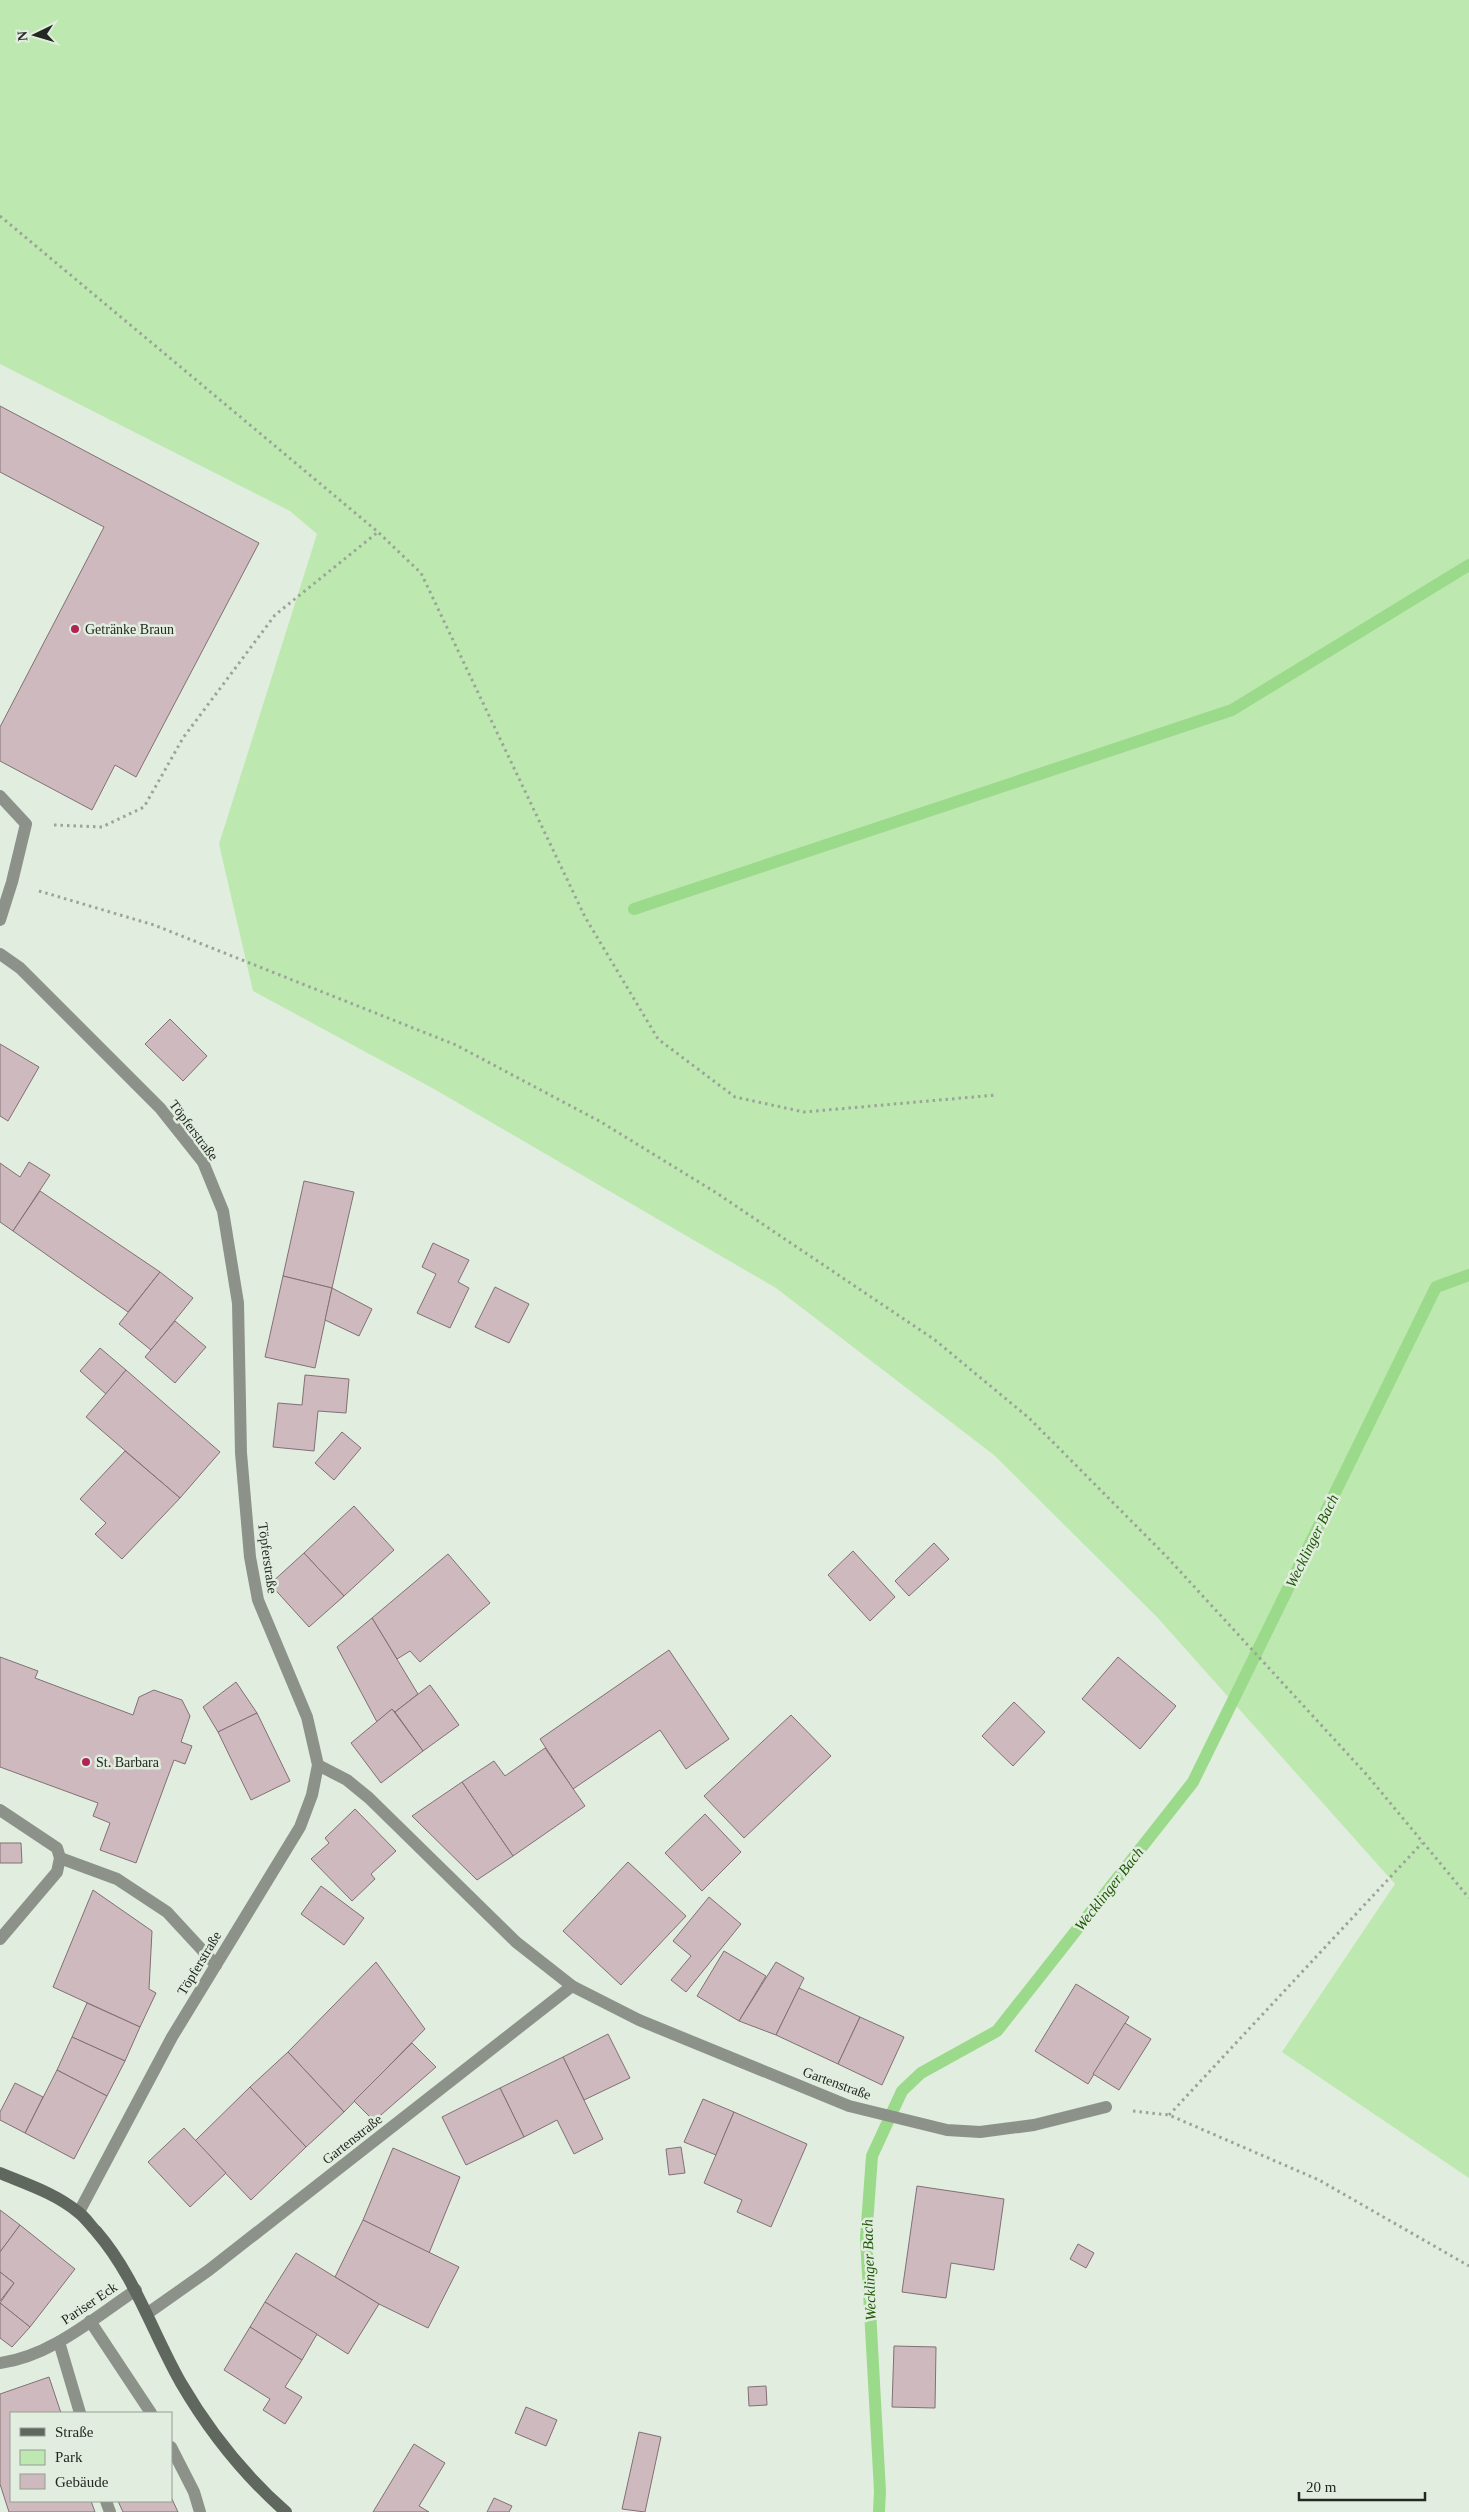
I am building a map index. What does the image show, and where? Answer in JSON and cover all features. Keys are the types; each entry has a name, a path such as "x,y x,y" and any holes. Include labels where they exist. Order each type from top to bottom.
{"street":[{"path":"0,796 26,824 12,882 0,920"},
{"name":"Töpferstraße","path":"0,954 20,968 160,1108 204,1162 223,1211 238,1303 241,1453 250,1557 258,1600 307,1717 318,1764 312,1795 300,1827 172,2037 79,2212"},
{"name":"Gartenstraße","path":"318,1764 347,1780 368,1798 516,1942 572,1986 639,2020 848,2106 947,2130 980,2132 1034,2125 1106,2107"},
{"path":"0,1810 57,1848 60,1858 56,1872 0,1940"},
{"path":"60,1858 118,1879 167,1912 216,1965"},
{"name":"Gartenstraße","path":"148,2313 208,2270 572,1986"},
{"path":"0,2173 46,2192 79,2212 107,2244 136,2290 181,2383 219,2441 261,2490 286,2512"},
{"name":"Pariser Eck","path":"0,2364 32,2355 59,2342 136,2290"},
{"path":"90,2321 150,2412"},
{"name":"Pariser Eck","path":"59,2342 80,2412"},
{"path":"172,2449 194,2492 200,2512"}],"path":[{"path":"0,216 378,532 421,573 585,917 658,1039 735,1097 804,1112 996,1095"},
{"path":"26,824 102,827 144,807 182,738 275,615 378,532"},
{"path":"12,882 154,925 456,1045 601,1122 715,1192 935,1340 1029,1418 1167,1557 1367,1775 1469,1898"},
{"path":"1168,2115 1422,1842"},
{"path":"1106,2107 1168,2115 1319,2180 1469,2266"}],"green space":[{"path":"0,0 1469,0 1469,2178 1282,2052 1395,1884 1157,1617 994,1455 776,1288 434,1089 253,991 219,844 317,534 290,511 0,364"}],"building":[{"path":"0,406 259,543 136,777 115,765 92,810 0,761 0,727 104,527 0,472"},
{"path":"170,1019 207,1056 183,1081 145,1044"},
{"path":"0,1044 39,1067 8,1121 0,1116"},
{"path":"29,1162 50,1175 13,1231 0,1222 0,1163 20,1177"},
{"path":"304,1181 354,1192 332,1288 283,1276"},
{"path":"40,1191 160,1272 128,1312 13,1231"},
{"path":"433,1243 469,1260 458,1282 469,1288 450,1328 417,1313 436,1274 422,1267"},
{"path":"160,1272 193,1298 151,1350 119,1324"},
{"path":"283,1276 332,1288 315,1368 265,1357"},
{"path":"495,1287 529,1304 509,1343 475,1327"},
{"path":"332,1288 372,1309 359,1336 325,1320"},
{"path":"175,1321 206,1347 175,1383 145,1357"},
{"path":"100,1348 126,1370 106,1394 80,1371"},
{"path":"126,1370 220,1452 180,1498 86,1417"},
{"path":"305,1375 349,1379 346,1413 318,1411 314,1451 273,1447 278,1403 302,1405"},
{"path":"342,1432 361,1448 334,1480 315,1463"},
{"path":"125,1451 180,1498 122,1559 95,1534 106,1523 80,1499"},
{"path":"354,1506 394,1550 344,1596 304,1553"},
{"path":"934,1543 949,1559 909,1596 895,1581"},
{"path":"853,1551 895,1597 870,1621 828,1575"},
{"path":"304,1553 344,1596 309,1627 270,1584"},
{"path":"448,1554 490,1603 420,1662 410,1651 397,1659 372,1618"},
{"path":"372,1618 418,1694 395,1712 392,1709 377,1722 337,1647"},
{"path":"669,1650 729,1739 686,1769 660,1730 573,1789 540,1739"},
{"name":"St. Barbara","path":"0,1657 38,1671 35,1678 133,1715 139,1697 154,1690 182,1700 190,1716 181,1742 192,1746 185,1764 174,1760 136,1863 100,1850 110,1823 93,1816 98,1803 0,1767"},
{"path":"1118,1657 1176,1706 1140,1749 1082,1699"},
{"path":"236,1682 257,1713 218,1732 203,1707"},
{"path":"430,1685 459,1725 423,1751 395,1712"},
{"path":"1014,1702 1045,1732 1013,1766 982,1736"},
{"path":"392,1709 423,1751 381,1783 351,1743"},
{"path":"257,1713 290,1781 251,1800 218,1732"},
{"path":"791,1715 831,1756 744,1838 704,1796"},
{"path":"545,1748 585,1806 513,1856 462,1782 494,1761 505,1776"},
{"path":"462,1782 513,1856 477,1880 412,1816"},
{"path":"355,1809 396,1851 371,1874 375,1879 352,1901 311,1859 329,1843 325,1838"},
{"path":"705,1814 741,1852 702,1891 665,1853"},
{"path":"0,1843 21,1843 22,1863 0,1863"},
{"path":"628,1862 686,1916 621,1985 563,1931"},
{"path":"321,1886 364,1918 344,1945 301,1914"},
{"path":"93,1890 152,1931 149,1989 156,1993 140,2027 53,1987"},
{"path":"709,1897 741,1924 686,1992 671,1980 691,1956 673,1941"},
{"path":"724,1951 766,1976 739,2021 697,1996"},
{"path":"376,1962 425,2029 344,2112 288,2052"},
{"path":"776,1962 804,1978 776,2035 739,2021"},
{"path":"1076,1984 1129,2017 1088,2084 1035,2051"},
{"path":"799,1988 860,2017 838,2064 776,2035"},
{"path":"87,2003 140,2027 125,2061 72,2037"},
{"path":"860,2017 904,2037 882,2085 838,2064"},
{"path":"1125,2023 1151,2039 1119,2090 1093,2074"},
{"path":"608,2034 630,2078 584,2100 563,2057"},
{"path":"72,2037 125,2061 107,2096 57,2070"},
{"path":"412,2043 436,2067 374,2121 354,2101"},
{"path":"288,2052 344,2112 306,2147 250,2087"},
{"path":"563,2057 603,2139 574,2154 557,2120 524,2137 500,2088"},
{"path":"57,2070 107,2096 74,2159 25,2133"},
{"path":"15,2083 43,2097 25,2133 0,2120 0,2112"},
{"path":"250,2087 306,2147 251,2200 195,2141"},
{"path":"500,2088 524,2137 466,2165 442,2117"},
{"path":"703,2099 734,2112 716,2155 684,2142"},
{"path":"734,2112 807,2144 771,2227 737,2212 742,2200 704,2183"},
{"path":"184,2128 226,2173 190,2207 148,2162"},
{"path":"681,2147 685,2173 669,2175 666,2149"},
{"path":"393,2148 460,2177 429,2253 363,2220"},
{"path":"917,2186 1004,2199 994,2270 951,2263 946,2298 902,2292"},
{"path":"0,2210 20,2225 0,2252"},
{"path":"363,2220 459,2267 428,2328 379,2304 335,2277"},
{"path":"20,2225 75,2269 30,2327 0,2303 14,2283 0,2272 0,2252"},
{"path":"1078,2244 1094,2253 1086,2268 1070,2259"},
{"path":"296,2253 379,2304 348,2354 265,2302"},
{"path":"0,2272 14,2283 0,2301"},
{"path":"265,2302 317,2334 302,2360 250,2327"},
{"path":"0,2303 30,2327 12,2347 0,2338"},
{"path":"250,2327 302,2360 285,2387 302,2397 285,2424 263,2410 270,2399 224,2370"},
{"path":"894,2346 936,2347 935,2408 892,2407"},
{"path":"49,2377 61,2412 10,2412 10,2502 91,2502 95,2512 9,2512 0,2484 0,2394"},
{"path":"766,2386 767,2405 749,2406 748,2387"},
{"path":"526,2407 557,2420 546,2446 515,2433"},
{"path":"639,2432 661,2437 645,2512 622,2509"},
{"path":"414,2444 445,2463 419,2506 429,2512 373,2512"},
{"path":"494,2498 512,2506 509,2512 487,2512"},
{"path":"172,2499 178,2512 123,2512 118,2502 172,2502"}],"waterway":[{"path":"634,909 1232,710 1469,565"},
{"name":"Wecklinger Bach","path":"879,2512 880,2491 866,2238 872,2156 902,2091 921,2073 997,2031 1193,1782 1436,1287 1469,1275"}],"place":[{"name":"Getränke Braun","path":"75,629"},
{"name":"St. Barbara","path":"86,1762"}]}
